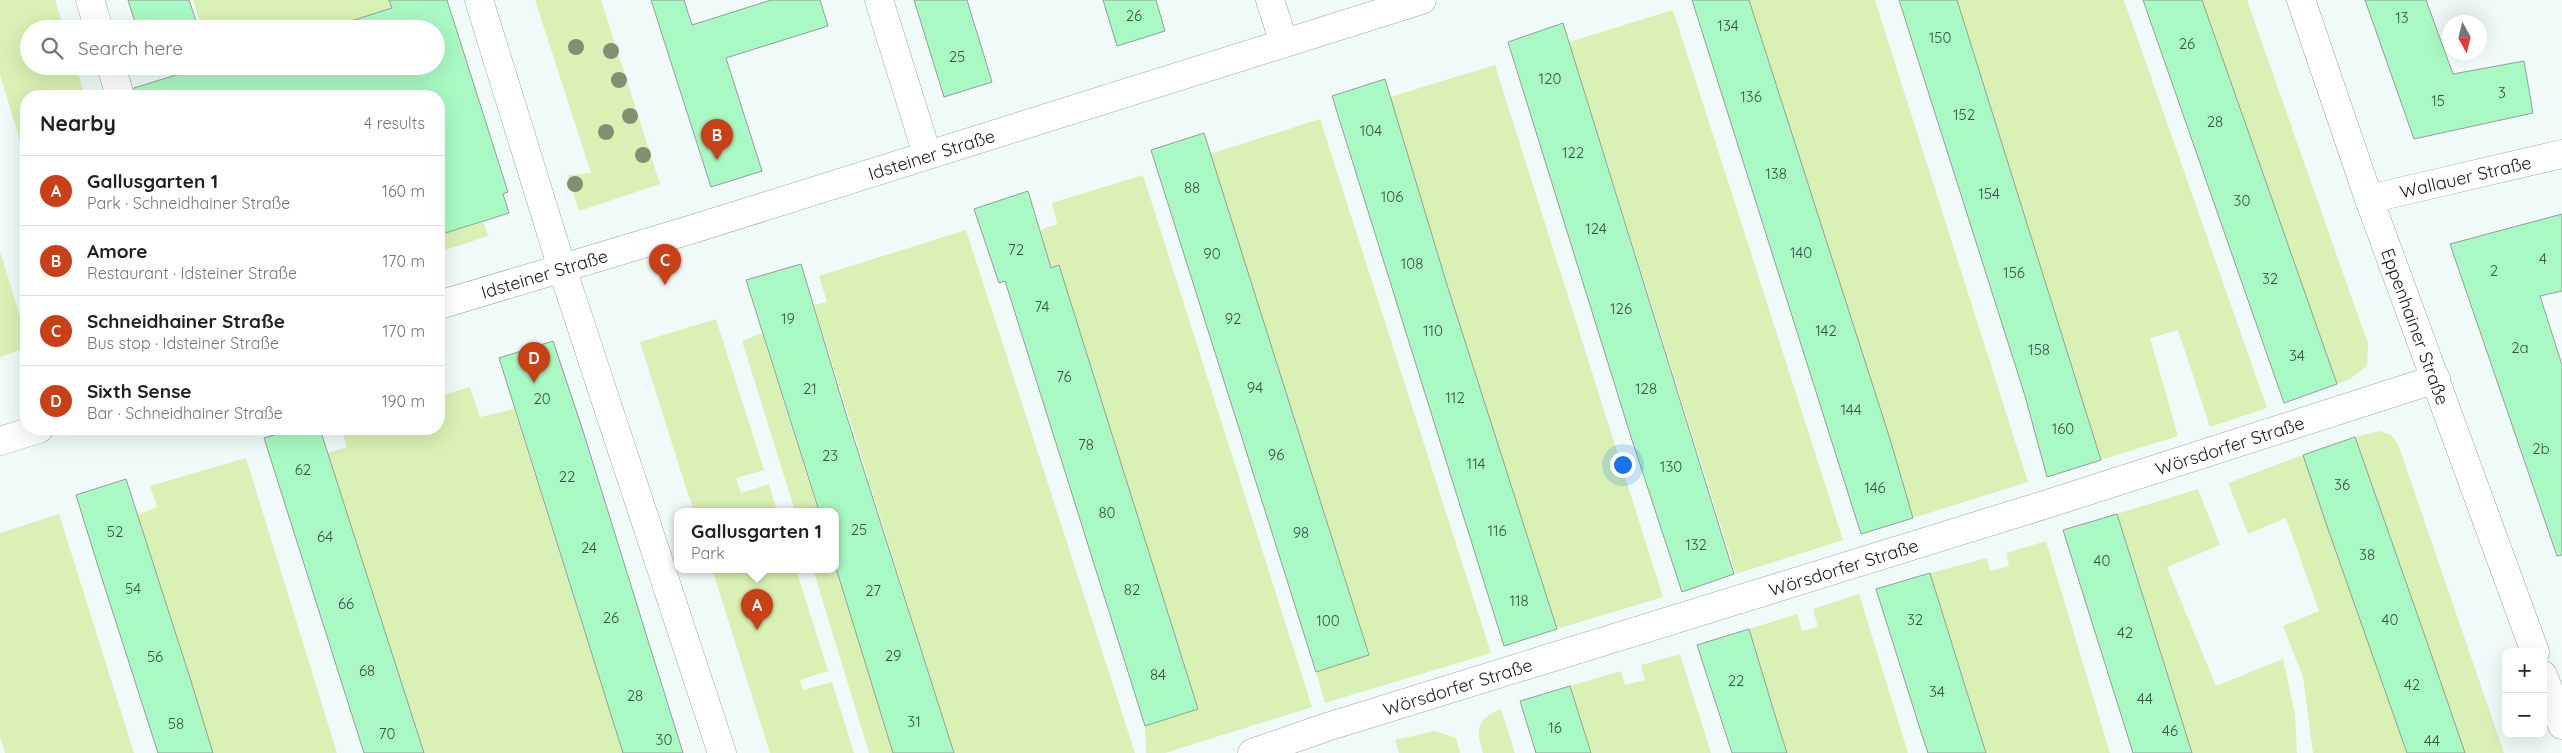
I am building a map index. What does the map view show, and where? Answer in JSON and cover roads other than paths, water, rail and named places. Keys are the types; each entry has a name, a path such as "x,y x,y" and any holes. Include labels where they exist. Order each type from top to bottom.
{"street":[{"path":"90,0 96,20"},
{"path":"479,0 562,268 722,753"},
{"path":"879,0 927,154"},
{"path":"1270,0 1284,43"},
{"name":"Idsteiner Straße","path":"445,304 1422,0"},
{"name":"Eppenhainer Straße","path":"2301,0 2369,198 2534,648"},
{"path":"114,75 118,90"},
{"name":"Wallauer Straße","path":"2369,198 2562,154"},
{"name":"Wörsdorfer Straße","path":"1252,753 1326,727 2044,505 2436,379"},
{"path":"0,441 20,435"},
{"path":"2552,689 2562,725"}],"place":[{"name":"Amore","path":"717,160"},
{"name":"Schneidhainer Straße","path":"665,285"},
{"name":"Sixth Sense","path":"534,383"},
{"name":"Gallusgarten 1","path":"757,630"}]}
